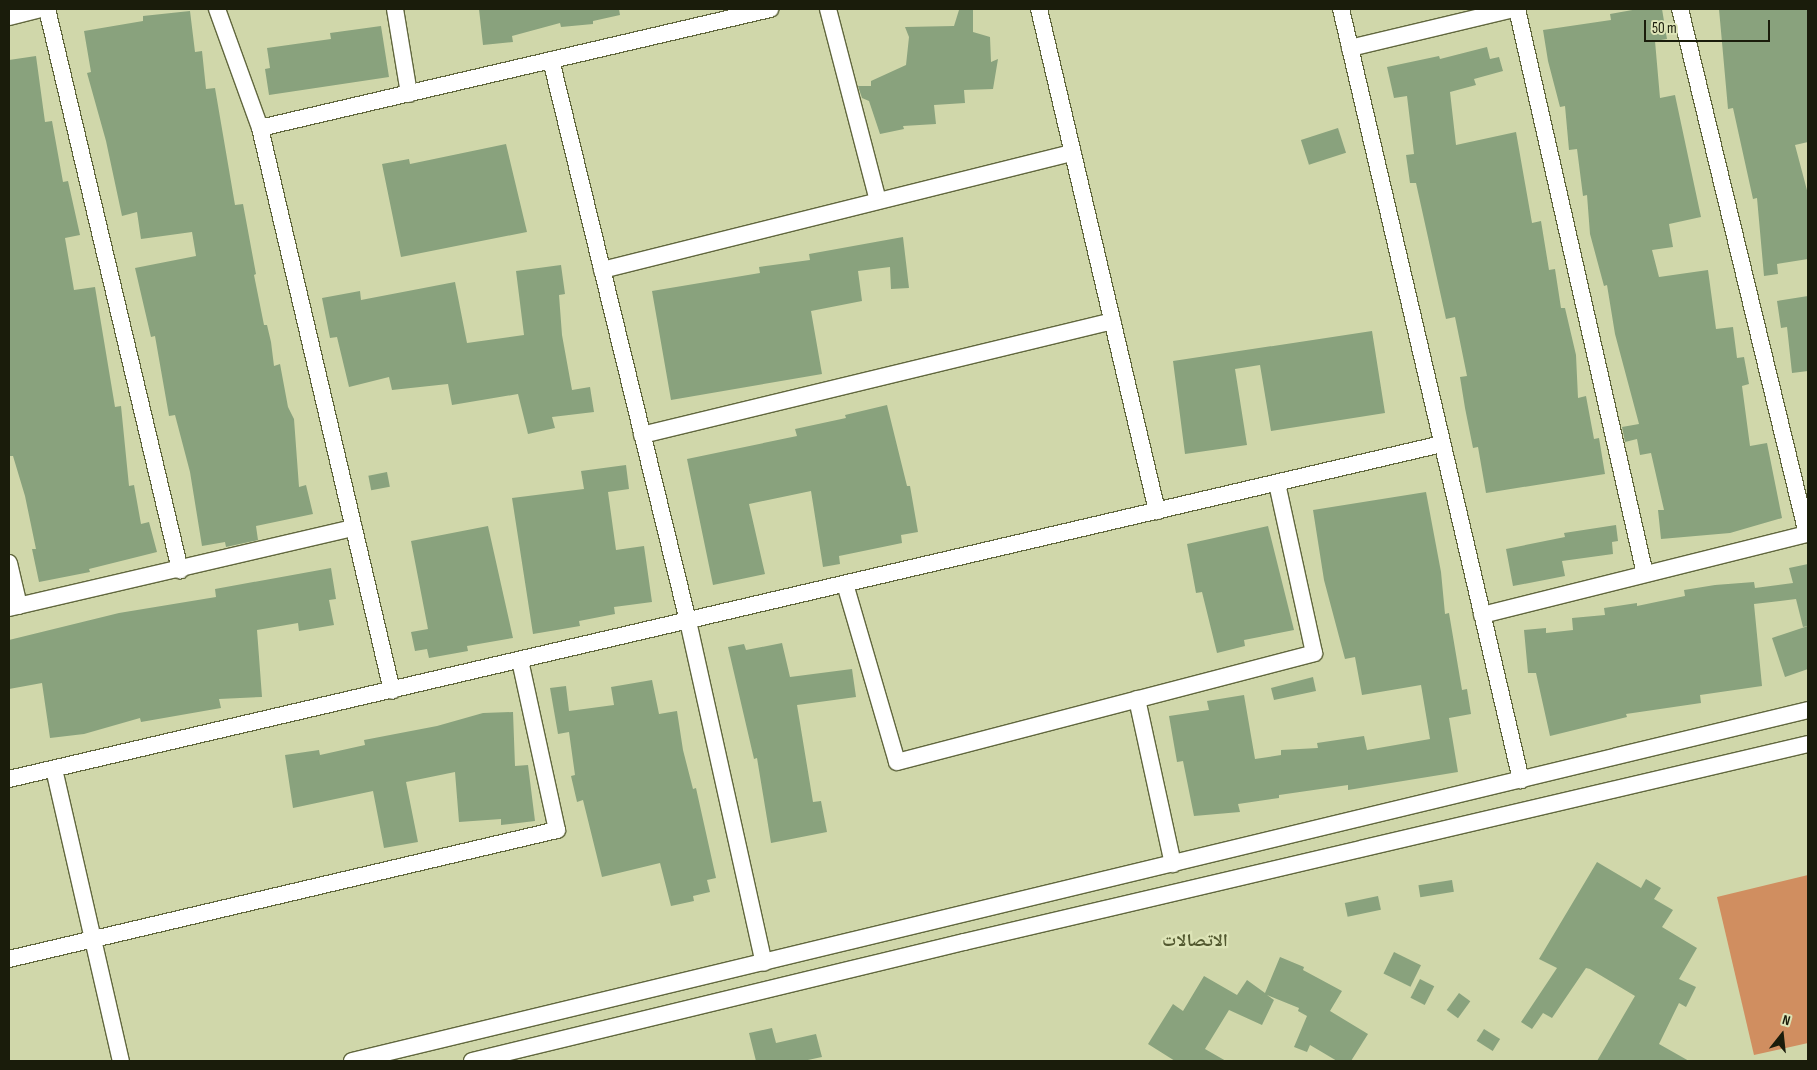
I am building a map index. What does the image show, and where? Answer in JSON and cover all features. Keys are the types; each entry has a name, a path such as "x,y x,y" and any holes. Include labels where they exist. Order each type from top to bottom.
{"street":[{"path":"9,17 40,9"},
{"path":"47,9 180,570"},
{"path":"217,9 260,128 392,691"},
{"path":"394,9 409,94"},
{"path":"260,128 770,9"},
{"path":"828,9 878,201"},
{"path":"1039,9 1157,511"},
{"path":"1341,9 1521,780"},
{"path":"1350,48 1516,9 1645,574"},
{"path":"1482,615 1808,534 1680,9"},
{"path":"551,60 688,621 764,963"},
{"path":"602,270 1073,153"},
{"path":"642,436 1112,322"},
{"path":"9,779 1442,444"},
{"path":"845,584 898,762 1314,653 1277,483"},
{"path":"9,562 14,607 180,570 354,528"},
{"path":"9,959 557,830 520,660"},
{"path":"1137,699 1173,864"},
{"path":"352,1061 1808,710"},
{"path":"472,1061 971,940 1808,744"},
{"path":"54,769 121,1061"}],"shaded area":[{"path":"1808,875 1808,1043 1754,1055 1717,897"}],"building":[{"path":"479,9 619,9 620,15 593,21 593,24 561,27 560,23 512,36 513,42 483,45"},
{"path":"1638,9 1662,9 1667,39 1655,41 1660,98 1675,95 1701,217 1669,224 1673,247 1652,250 1659,277 1708,270 1716,329 1733,327 1737,358 1744,357 1749,384 1742,386 1750,446 1767,443 1782,518 1730,533 1661,539 1658,510 1664,510 1651,453 1640,455 1637,439 1625,442 1622,427 1639,424 1615,334 1607,285 1604,286 1590,234 1587,195 1583,196 1577,149 1569,150 1565,106 1560,107 1548,61 1543,30 1611,20 1610,14"},
{"path":"1719,9 1808,9 1808,142 1795,145 1808,194 1808,259 1777,264 1778,274 1764,276 1757,198 1753,199 1733,108 1728,109"},
{"path":"959,10 973,10 973,32 990,37 991,62 998,59 993,89 964,90 965,103 934,105 936,124 903,126 904,129 880,134 869,101 862,98 858,86 871,86 871,81 906,65 909,37 905,27 954,26"},
{"path":"190,11 195,52 202,51 206,89 215,88 235,205 243,204 256,274 254,275 264,325 267,325 271,342 274,366 280,364 288,407 294,419 299,487 306,485 313,514 256,526 258,540 226,547 225,542 202,546 190,472 175,415 169,416 155,336 151,337 135,268 196,256 192,232 141,239 137,212 122,216 106,141 87,73 91,72 84,31 143,21 143,16"},
{"path":"381,26 389,77 269,95 265,69 270,68 267,48 331,39 330,33"},
{"path":"1487,47 1490,59 1499,57 1503,71 1474,79 1476,85 1450,92 1456,145 1516,132 1532,223 1541,221 1549,270 1555,269 1561,308 1565,308 1576,355 1578,398 1586,396 1594,439 1599,438 1605,474 1486,493 1478,447 1473,448 1465,408 1460,377 1467,376 1455,317 1446,319 1416,183 1410,183 1406,155 1414,154 1407,96 1394,98 1387,67 1439,56 1440,59"},
{"path":"36,56 45,122 52,121 63,182 68,181 80,235 65,238 74,290 95,287 115,407 121,406 129,486 134,485 141,524 149,522 157,552 89,569 90,572 39,582 32,549 36,549 25,496 13,456 9,456 9,60"},
{"path":"1338,128 1346,153 1309,165 1301,140"},
{"path":"506,144 527,232 401,257 382,164 409,159 410,164"},
{"path":"903,237 909,288 891,289 890,267 858,271 862,301 811,311 822,374 671,400 652,291 760,273 759,267 810,260 809,254"},
{"path":"561,265 565,294 559,295 562,335 572,390 590,387 594,412 552,417 555,428 528,434 518,394 452,405 448,384 392,390 389,377 349,387 337,337 330,338 322,298 360,291 361,300 455,282 467,343 524,335 516,271"},
{"path":"1808,296 1808,371 1792,373 1787,327 1781,328 1777,301"},
{"path":"1372,331 1385,413 1271,431 1260,365 1235,369 1247,445 1185,454 1173,361"},
{"path":"887,405 907,486 910,486 918,532 901,535 902,543 839,556 840,564 823,567 811,491 749,504 765,574 713,585 687,459 797,436 795,429 846,418 845,415"},
{"path":"626,465 629,489 608,492 616,550 644,546 652,602 614,607 615,614 579,621 580,626 533,634 512,498 584,489 581,471"},
{"path":"387,472 390,487 371,490 368,476"},
{"path":"1426,492 1441,572 1445,614 1449,613 1462,690 1467,689 1471,714 1449,718 1458,772 1348,790 1348,785 1279,795 1279,798 1238,804 1240,812 1194,816 1183,761 1177,762 1169,716 1209,710 1207,701 1244,695 1255,759 1281,755 1281,750 1318,748 1317,743 1364,736 1367,750 1430,739 1421,685 1362,695 1355,657 1345,659 1324,580 1313,510"},
{"path":"1616,525 1618,541 1612,542 1613,554 1562,561 1565,576 1513,586 1506,549 1565,537 1564,533"},
{"path":"488,526 513,638 467,646 468,651 429,658 427,649 415,651 411,632 428,629 411,541"},
{"path":"1268,526 1294,630 1244,640 1245,646 1217,653 1202,592 1196,593 1187,544"},
{"path":"1808,564 1808,626 1803,627 1796,599 1754,604 1762,686 1700,695 1701,703 1626,714 1627,717 1550,736 1536,673 1528,673 1524,630 1546,628 1546,633 1573,630 1572,618 1605,615 1604,608 1637,603 1637,606 1685,596 1684,590 1754,582 1755,588 1793,583 1789,568"},
{"path":"331,568 336,599 329,600 334,625 299,631 298,623 257,630 262,697 219,699 221,708 141,722 140,718 84,734 50,738 42,683 9,689 9,640 119,613 216,597 215,589"},
{"path":"1808,626 1808,669 1785,677 1772,638"},
{"path":"782,643 790,677 852,669 856,697 797,705 813,802 821,801 827,832 771,843 757,758 754,759 728,647 744,644 746,650"},
{"path":"1313,677 1316,691 1274,700 1271,688"},
{"path":"652,680 659,714 677,711 683,750 693,789 696,788 716,878 707,880 710,892 693,896 694,901 671,906 660,863 602,877 583,800 577,802 571,776 575,775 569,732 558,734 550,688 566,686 569,711 614,705 611,687"},
{"path":"513,712 515,766 528,765 535,821 501,825 501,819 459,822 455,772 406,782 418,842 384,848 373,791 293,808 285,755 319,750 320,755 365,745 364,740 437,726 483,713"},
{"path":"1597,862 1641,888 1646,879 1661,888 1654,899 1673,910 1662,927 1697,948 1679,979 1696,987 1686,1007 1679,1003 1659,1044 1689,1061 1597,1061 1635,996 1586,968 1552,1018 1543,1013 1532,1029 1521,1022 1557,968 1539,959"},
{"path":"1452,880 1454,892 1420,897 1418,885"},
{"path":"1378,896 1381,910 1348,917 1345,903"},
{"path":"1394,952 1421,965 1410,987 1383,974"},
{"path":"1280,957 1304,967 1303,970 1342,991 1330,1011 1368,1034 1351,1061 1337,1061 1310,1045 1307,1052 1294,1047 1307,1016 1298,1011 1299,1008 1267,995 1274,1000 1262,1025 1229,1010 1205,1049 1226,1061 1175,1061 1148,1044 1173,1004 1183,1011 1204,976 1237,995 1247,980 1265,993"},
{"path":"1420,979 1434,986 1425,1005 1410,998"},
{"path":"1459,993 1470,1001 1458,1018 1447,1010"},
{"path":"772,1028 776,1043 816,1034 822,1057 803,1061 756,1061 749,1033"},
{"path":"1484,1029 1500,1039 1493,1051 1477,1041"}],"district":[{"name":"الاتصالات","path":"1195,941"}]}
